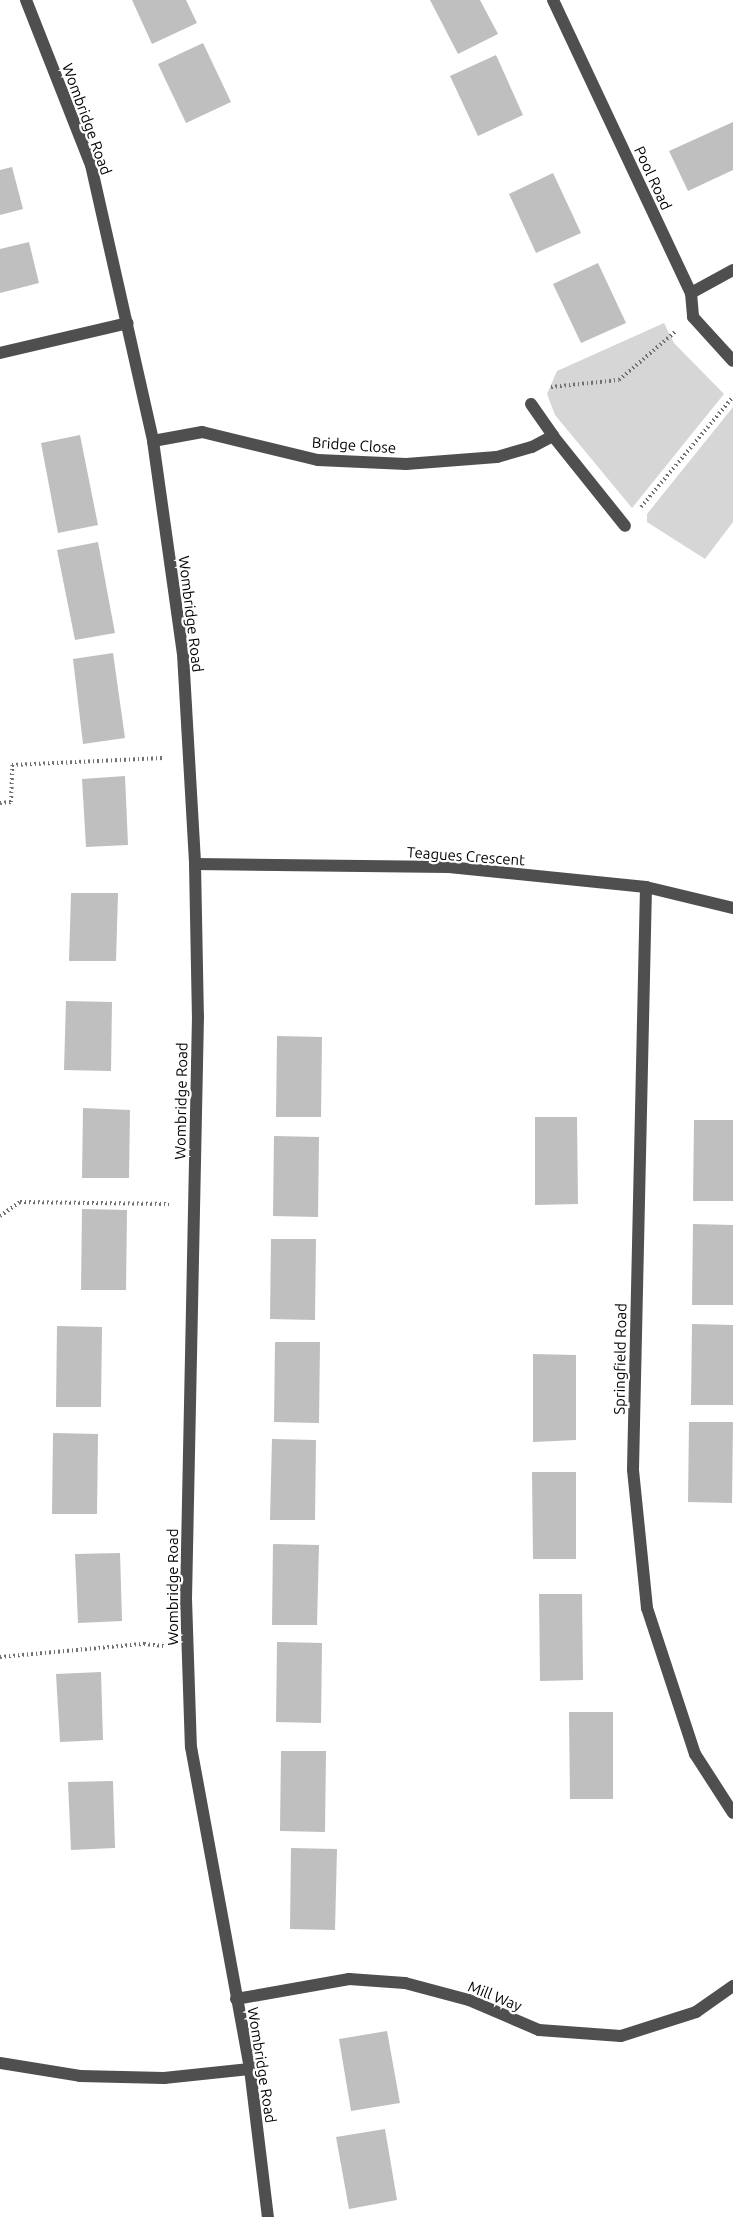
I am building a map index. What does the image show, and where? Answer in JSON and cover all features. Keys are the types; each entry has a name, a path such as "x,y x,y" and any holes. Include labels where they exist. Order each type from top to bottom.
{"street":[{"name":"Wombridge Road","path":"26,0 91,165 153,441 183,654 195,864 198,1016 186,1599 191,1747 250,2069 268,2217"},
{"name":"Pool Road","path":"553,0 691,293 693,316"},
{"path":"691,293 733,270"},
{"path":"693,316 733,361"},
{"path":"0,354 128,322"},
{"path":"531,404 553,436 625,526"},
{"name":"Bridge Close","path":"153,441 202,432 318,460 406,464 497,457 532,447 553,436"},
{"name":"Teagues Crescent","path":"195,864 449,867 646,887 733,908"},
{"name":"Springfield Road","path":"646,887 633,1470 647,1608 695,1754 733,1813"},
{"name":"Mill Way","path":"236,1999 348,1979 405,1983 469,2000 539,2030 621,2036 696,2012 733,1986"},
{"path":"0,2063 80,2076 152,2078 250,2069"}],"path":[{"path":"531,404 544,387 618,380 693,316"},
{"path":"625,526 733,397"},
{"path":"0,803 11,802 12,765 189,756"},
{"path":"0,1216 20,1202 194,1204"},
{"path":"0,1657 144,1644 188,1648"}],"shaded area":[{"path":"664,323 674,343 724,394 632,508 555,415 547,394 557,371"},
{"path":"733,407 733,522 705,559 647,522 647,514"}],"building":[{"path":"132,0 186,0 197,23 152,44"},
{"path":"430,0 480,0 498,34 458,54"},
{"path":"203,43 231,102 186,123 158,64"},
{"path":"496,55 523,115 478,136 450,76"},
{"path":"733,122 733,170 688,191 669,151"},
{"path":"12,167 23,209 0,215 0,170"},
{"path":"553,173 581,233 536,253 509,194"},
{"path":"29,242 39,283 0,293 0,249"},
{"path":"598,263 626,323 581,343 553,284"},
{"path":"80,435 98,525 58,533 41,443"},
{"path":"98,542 115,633 75,640 57,550"},
{"path":"113,653 125,738 83,744 73,659"},
{"path":"125,776 128,845 86,847 82,779"},
{"path":"71,893 118,893 116,961 69,961"},
{"path":"66,1001 112,1002 111,1071 64,1070"},
{"path":"277,1036 322,1037 321,1117 276,1117"},
{"path":"83,1108 130,1110 129,1178 82,1178"},
{"path":"535,1117 577,1117 578,1204 535,1205"},
{"path":"694,1120 733,1120 733,1201 693,1201"},
{"path":"274,1136 319,1137 318,1217 273,1216"},
{"path":"82,1209 127,1210 126,1290 81,1290"},
{"path":"693,1224 733,1225 733,1305 692,1305"},
{"path":"271,1239 316,1239 315,1320 270,1319"},
{"path":"692,1324 733,1325 733,1405 691,1405"},
{"path":"57,1326 102,1327 101,1407 56,1407"},
{"path":"275,1342 320,1342 319,1423 274,1422"},
{"path":"533,1354 576,1355 576,1440 533,1442"},
{"path":"689,1422 733,1422 732,1503 688,1502"},
{"path":"53,1433 98,1434 97,1514 52,1514"},
{"path":"272,1439 316,1440 315,1520 270,1520"},
{"path":"532,1472 576,1472 576,1559 533,1559"},
{"path":"273,1544 319,1545 317,1625 272,1625"},
{"path":"120,1553 122,1621 78,1623 75,1554"},
{"path":"539,1594 582,1594 583,1680 540,1681"},
{"path":"277,1642 322,1643 321,1723 276,1722"},
{"path":"101,1672 103,1740 60,1742 56,1674"},
{"path":"569,1712 613,1712 613,1799 570,1799"},
{"path":"281,1751 326,1751 325,1832 280,1831"},
{"path":"113,1781 115,1848 71,1850 68,1782"},
{"path":"291,1848 337,1849 335,1930 290,1929"},
{"path":"387,2031 400,2103 351,2111 339,2039"},
{"path":"385,2129 397,2200 349,2209 336,2137"}]}
